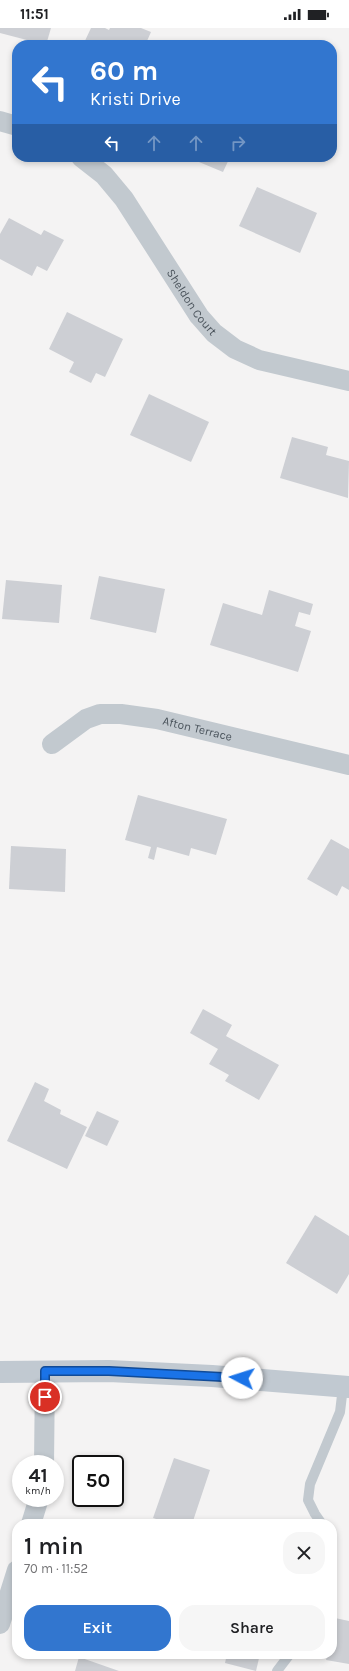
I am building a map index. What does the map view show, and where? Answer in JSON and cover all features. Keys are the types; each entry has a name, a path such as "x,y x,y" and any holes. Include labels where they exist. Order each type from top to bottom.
{"main road":[{"path":"0,1372 109,1371 212,1376 346,1387"}],"street":[{"path":"0,121 12,125"},
{"name":"Sheldon Court","path":"87,162 104,175 124,199 199,316 214,333 235,348 259,360 349,381"},
{"name":"Afton Terrace","path":"52,744 86,719 100,714 121,714 157,719 349,765"},
{"path":"44,1455 45,1371"},
{"path":"33,1519 36,1507"},
{"path":"0,1624 12,1586"}],"lane":[{"path":"318,1519 308,1500 310,1484 340,1412 346,1387"},
{"path":"277,1671 286,1659"}],"building":[{"path":"0,28 51,28 47,40 27,40 0,33"},
{"path":"91,28 105,28 109,30 110,28 141,28 151,32 147,40 85,40"},
{"path":"199,162 228,162 223,172"},
{"path":"257,187 317,213 300,253 239,226"},
{"path":"9,218 41,235 44,230 64,240 47,271 37,266 32,276 0,259 0,234"},
{"path":"67,312 123,339 105,377 96,373 91,383 69,372 74,362 49,349"},
{"path":"149,394 209,422 191,462 130,435"},
{"path":"292,437 328,447 326,455 349,461 348,498 280,478"},
{"path":"99,576 165,589 156,633 90,619"},
{"path":"6,580 62,585 59,623 2,619"},
{"path":"269,590 313,604 310,615 299,612 295,626 311,631 298,672 210,645 223,603 262,615"},
{"path":"138,795 227,819 216,855 191,848 189,856 157,847 154,860 148,858 151,847 125,840"},
{"path":"331,839 349,849 349,890 342,886 337,896 307,879"},
{"path":"11,846 66,849 65,892 9,889"},
{"path":"203,1009 232,1025 226,1036 279,1065 259,1100 225,1081 229,1075 209,1064 218,1049 190,1033"},
{"path":"35,1082 49,1089 44,1101 61,1110 60,1114 87,1127 67,1169 7,1141"},
{"path":"97,1111 119,1121 107,1146 85,1136"},
{"path":"315,1215 349,1236 349,1274 337,1294 286,1263"},
{"path":"174,1458 210,1470 194,1519 153,1518"},
{"path":"337,1618 349,1621 349,1664 326,1660 337,1659"},
{"path":"78,1659 85,1659 119,1671 75,1671"},
{"path":"226,1659 259,1659 256,1671 225,1663"}],"route":[{"path":"45,1397 45,1371 109,1371 242,1378"}]}
